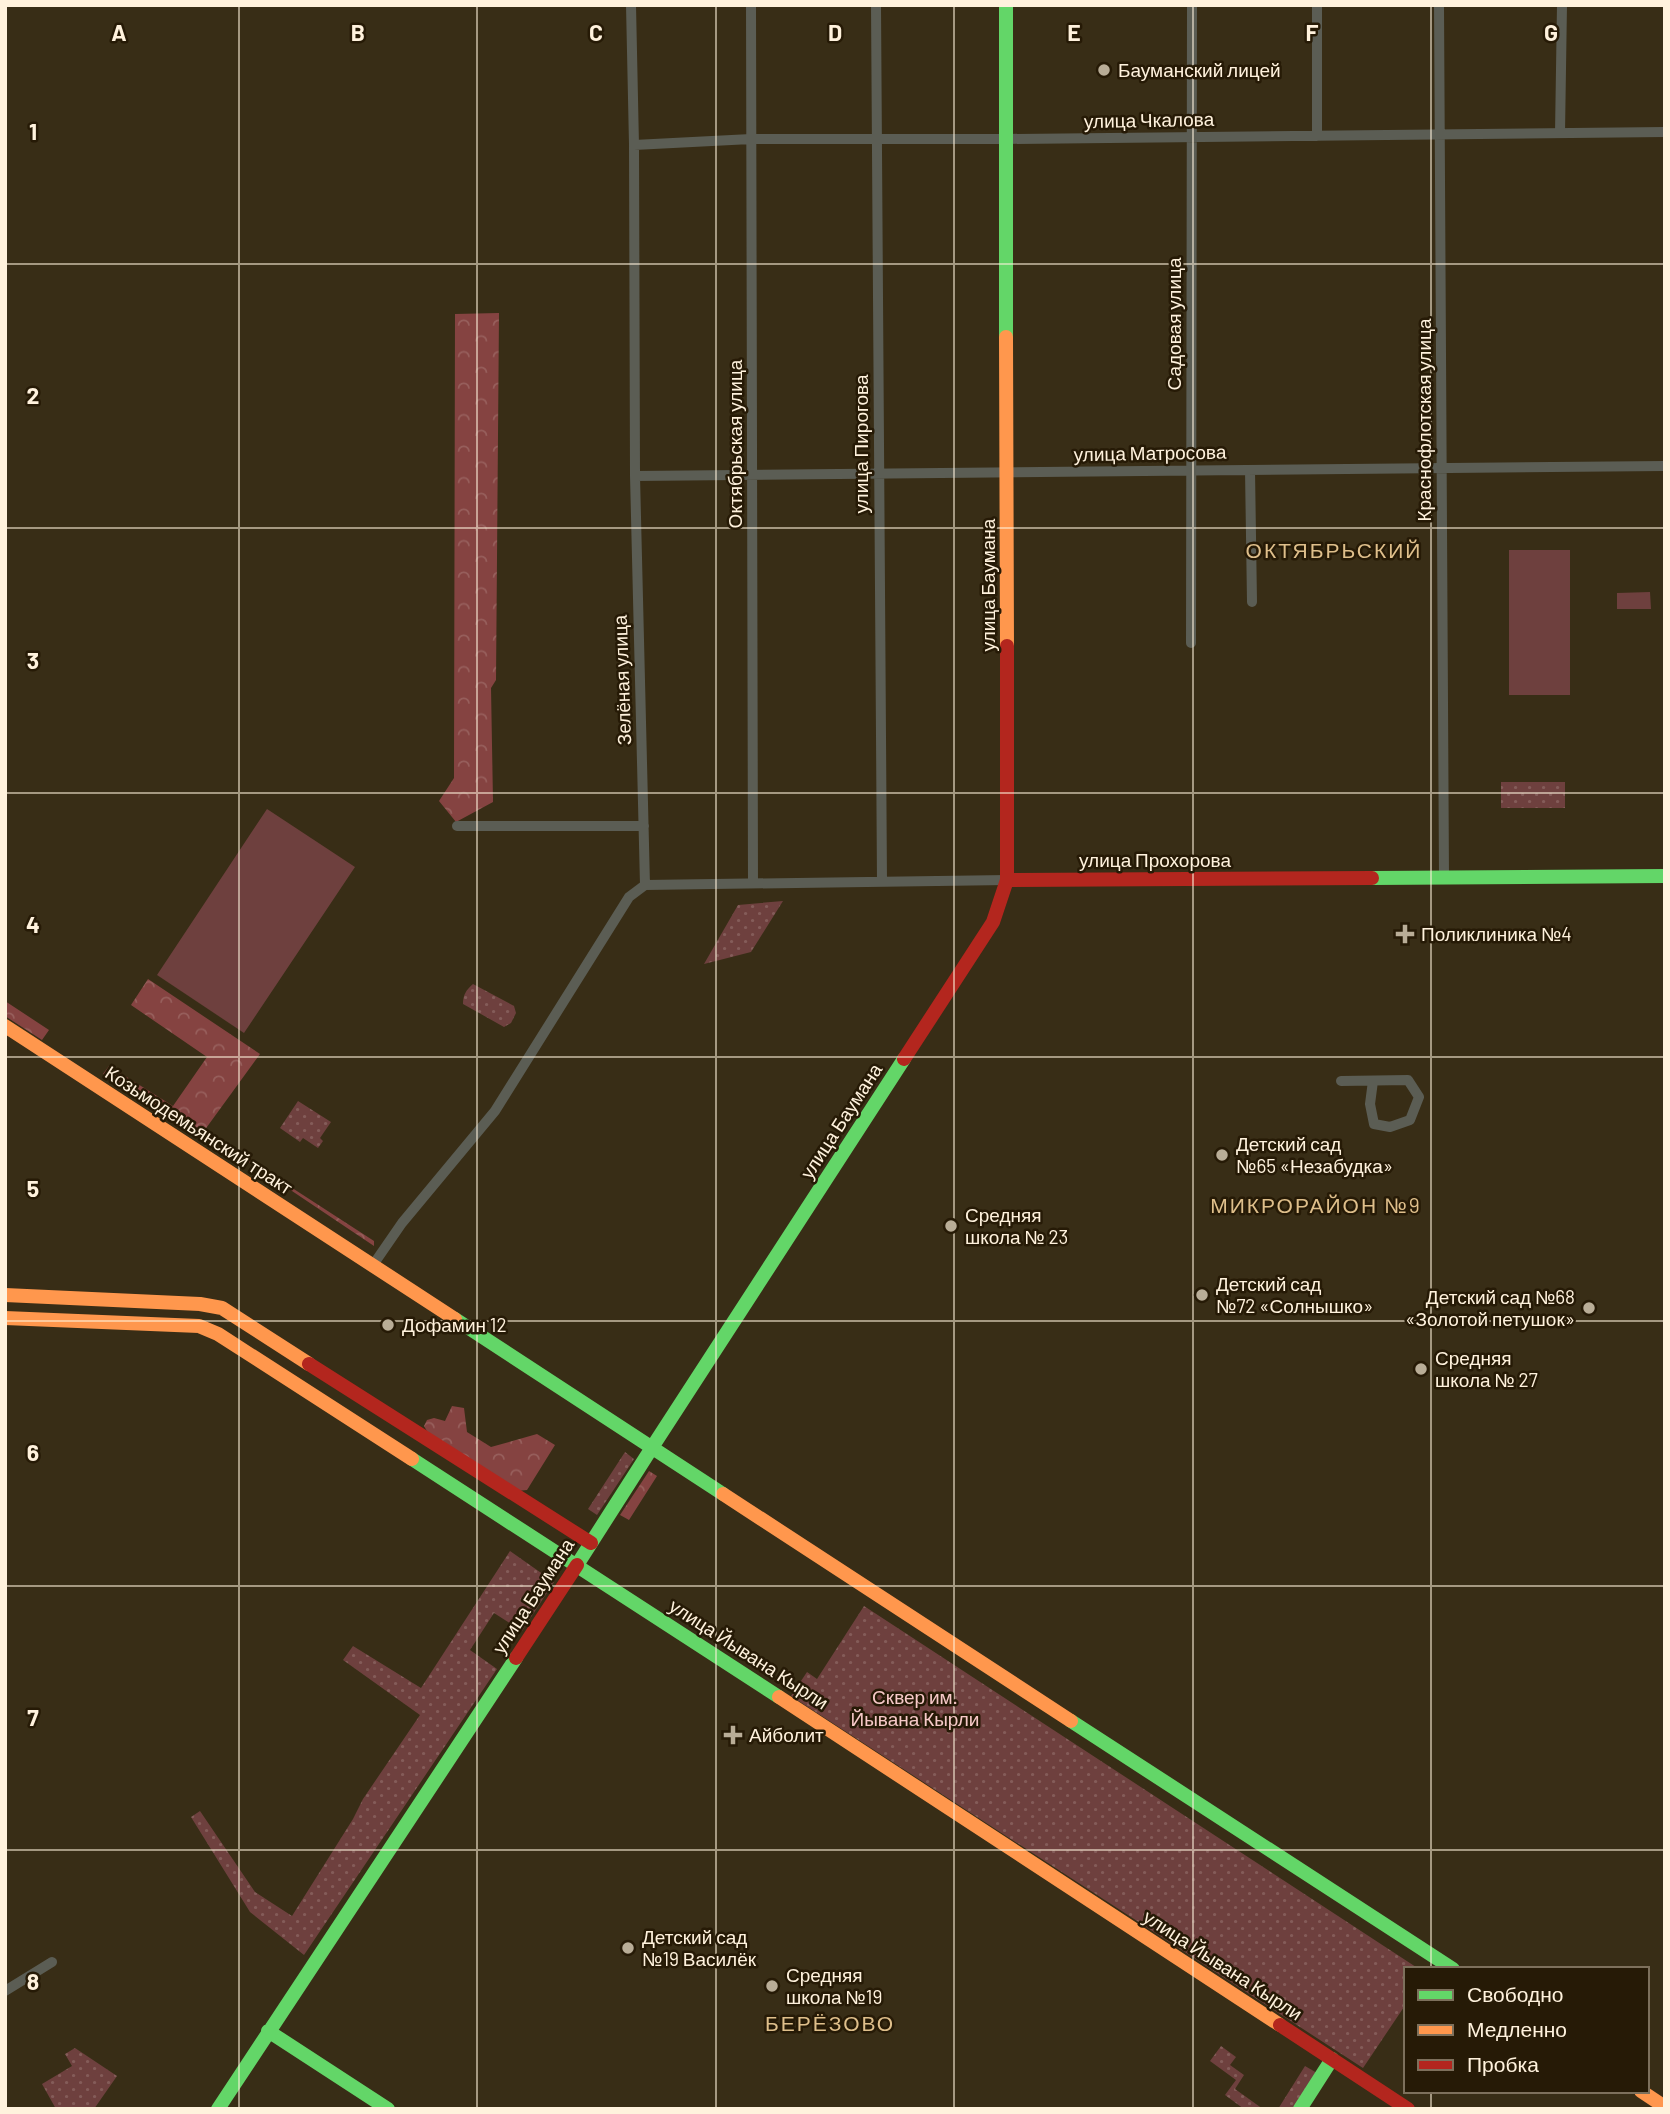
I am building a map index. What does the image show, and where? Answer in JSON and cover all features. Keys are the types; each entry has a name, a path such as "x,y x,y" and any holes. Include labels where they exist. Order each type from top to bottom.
{"main road":[{"name":"улица Баумана","path":"218,2109 577,1565 993,922 1007,880 1006,5"},
{"name":"улица Прохорова","path":"1007,880 1665,876"},
{"name":"Козьмодемьянский тракт","path":"5,1026 373,1265"},
{"path":"373,1265 1450,1967"},
{"path":"5,1294 165,1301 222,1308 590,1543"},
{"path":"164,1325 165,1301"},
{"name":"улица Йывана Кырли","path":"5,1318 199,1326 218,1334 577,1565 1408,2109"},
{"path":"409,1457 422,1436"},
{"path":"268,2031 388,2109"},
{"path":"1300,2109 1332,2059"},
{"path":"1644,2093 1665,2107"}],"street":[{"name":"Зелёная улица","path":"631,5 635,476 645,885"},
{"name":"Октябрьская улица","path":"751,5 753,883"},
{"name":"улица Пирогова","path":"876,5 882,882"},
{"name":"Садовая улица","path":"1192,5 1192,643"},
{"path":"1317,5 1317,136"},
{"name":"Краснофлотская улица","path":"1439,5 1444,877"},
{"path":"1560,133 1562,5"},
{"name":"улица Чкалова","path":"634,145 751,139 1665,132"},
{"name":"улица Матросова","path":"635,476 1665,466"},
{"path":"1250,470 1252,602"},
{"path":"457,826 644,827"},
{"name":"улица Прохорова","path":"645,885 1007,880"},
{"path":"373,1265 402,1223 495,1111 629,897 645,885"},
{"path":"1341,1081 1408,1080 1419,1097 1410,1120 1390,1127 1374,1124 1370,1104 1373,1081"},
{"path":"5,1991 52,1962"}],"green space":[{"path":"499,313 496,680 491,688 493,802 456,822 439,801 454,778 455,314"},
{"path":"1509,550 1570,550 1570,695 1509,695"},
{"path":"1650,592 1651,609 1617,609 1617,593"},
{"path":"1501,782 1565,782 1565,808 1501,808"},
{"path":"267,809 355,867 244,1033 157,975"},
{"path":"783,901 751,952 704,964 738,905"},
{"path":"148,979 260,1054 204,1131 374,1241 374,1246 204,1132 200,1137 103,1074 109,1066 173,1106 207,1057 131,1005"},
{"path":"473,984 514,1006 516,1013 511,1023 504,1027 463,1004 465,993"},
{"path":"5,1001 49,1030 42,1040 5,1016"},
{"path":"298,1101 331,1122 320,1138 323,1141 318,1148 303,1138 300,1142 280,1128"},
{"path":"452,1406 464,1408 467,1432 491,1447 537,1434 555,1445 527,1490 517,1491 428,1433 424,1426 427,1420 434,1418 445,1421"},
{"path":"625,1452 634,1459 597,1515 588,1509"},
{"path":"649,1471 657,1476 629,1520 620,1515"},
{"path":"510,1551 554,1582 522,1631 494,1613 470,1650 497,1669 304,1955 250,1912 191,1817 200,1811 255,1892 292,1916 363,1799 420,1715 343,1660 353,1646 421,1688"},
{"name":"Сквер им. Йывана Кырли","path":"864,1606 1416,1967 1404,1967 1404,2007 1363,2068 791,1696 807,1672 817,1679"},
{"path":"1221,2046 1236,2057 1230,2065 1244,2075 1235,2089 1263,2109 1244,2109 1225,2095 1236,2080 1210,2061"},
{"path":"75,2048 117,2076 94,2109 56,2109 42,2084 72,2066 65,2054"},
{"path":"1305,2066 1317,2073 1294,2109 1278,2109"}],"traffic: fast":[{"path":"1006,5 1006,337"},
{"path":"1372,878 1665,876"},
{"path":"653,1446 904,1059"},
{"path":"455,1319 723,1494"},
{"path":"577,1565 653,1446"},
{"path":"412,1459 779,1697"},
{"path":"218,2109 516,1658"},
{"path":"1071,1721 1450,1967"},
{"path":"268,2031 388,2109"},
{"path":"1300,2109 1332,2059"}],"traffic: slow":[{"path":"1006,337 1007,646"},
{"path":"5,1026 455,1319"},
{"path":"5,1295 200,1304 222,1308 309,1364"},
{"path":"5,1318 199,1326 218,1334 412,1459"},
{"path":"723,1494 1071,1721"},
{"path":"779,1697 1280,2025"},
{"path":"1644,2093 1665,2107"}],"traffic: jam":[{"path":"904,1059 993,922 1007,880 1007,646"},
{"path":"1007,880 1372,878"},
{"path":"309,1364 591,1543"},
{"path":"516,1658 577,1565"},
{"path":"1280,2025 1408,2109"}],"place":[{"name":"Бауманский лицей","path":"1104,70"},
{"name":"Поликлиника №4","path":"1405,934"},
{"name":"Детский сад №65 «Незабудка»","path":"1222,1155"},
{"name":"Средняя школа № 23","path":"951,1226"},
{"name":"Детский сад №72 «Солнышко»","path":"1202,1295"},
{"name":"Детский сад №68 «Золотой петушок»","path":"1589,1308"},
{"name":"Дофамин 12","path":"388,1325"},
{"name":"Средняя школа № 27","path":"1421,1369"},
{"name":"Айболит","path":"733,1735"},
{"name":"Детский сад №19 Василёк","path":"628,1948"},
{"name":"Средняя школа №19","path":"772,1986"}],"district":[{"name":"ОКТЯБРЬСКИЙ","path":"1334,551"},
{"name":"МИКРОРАЙОН №9","path":"1316,1206"},
{"name":"БЕРЁЗОВО","path":"830,2024"}]}
